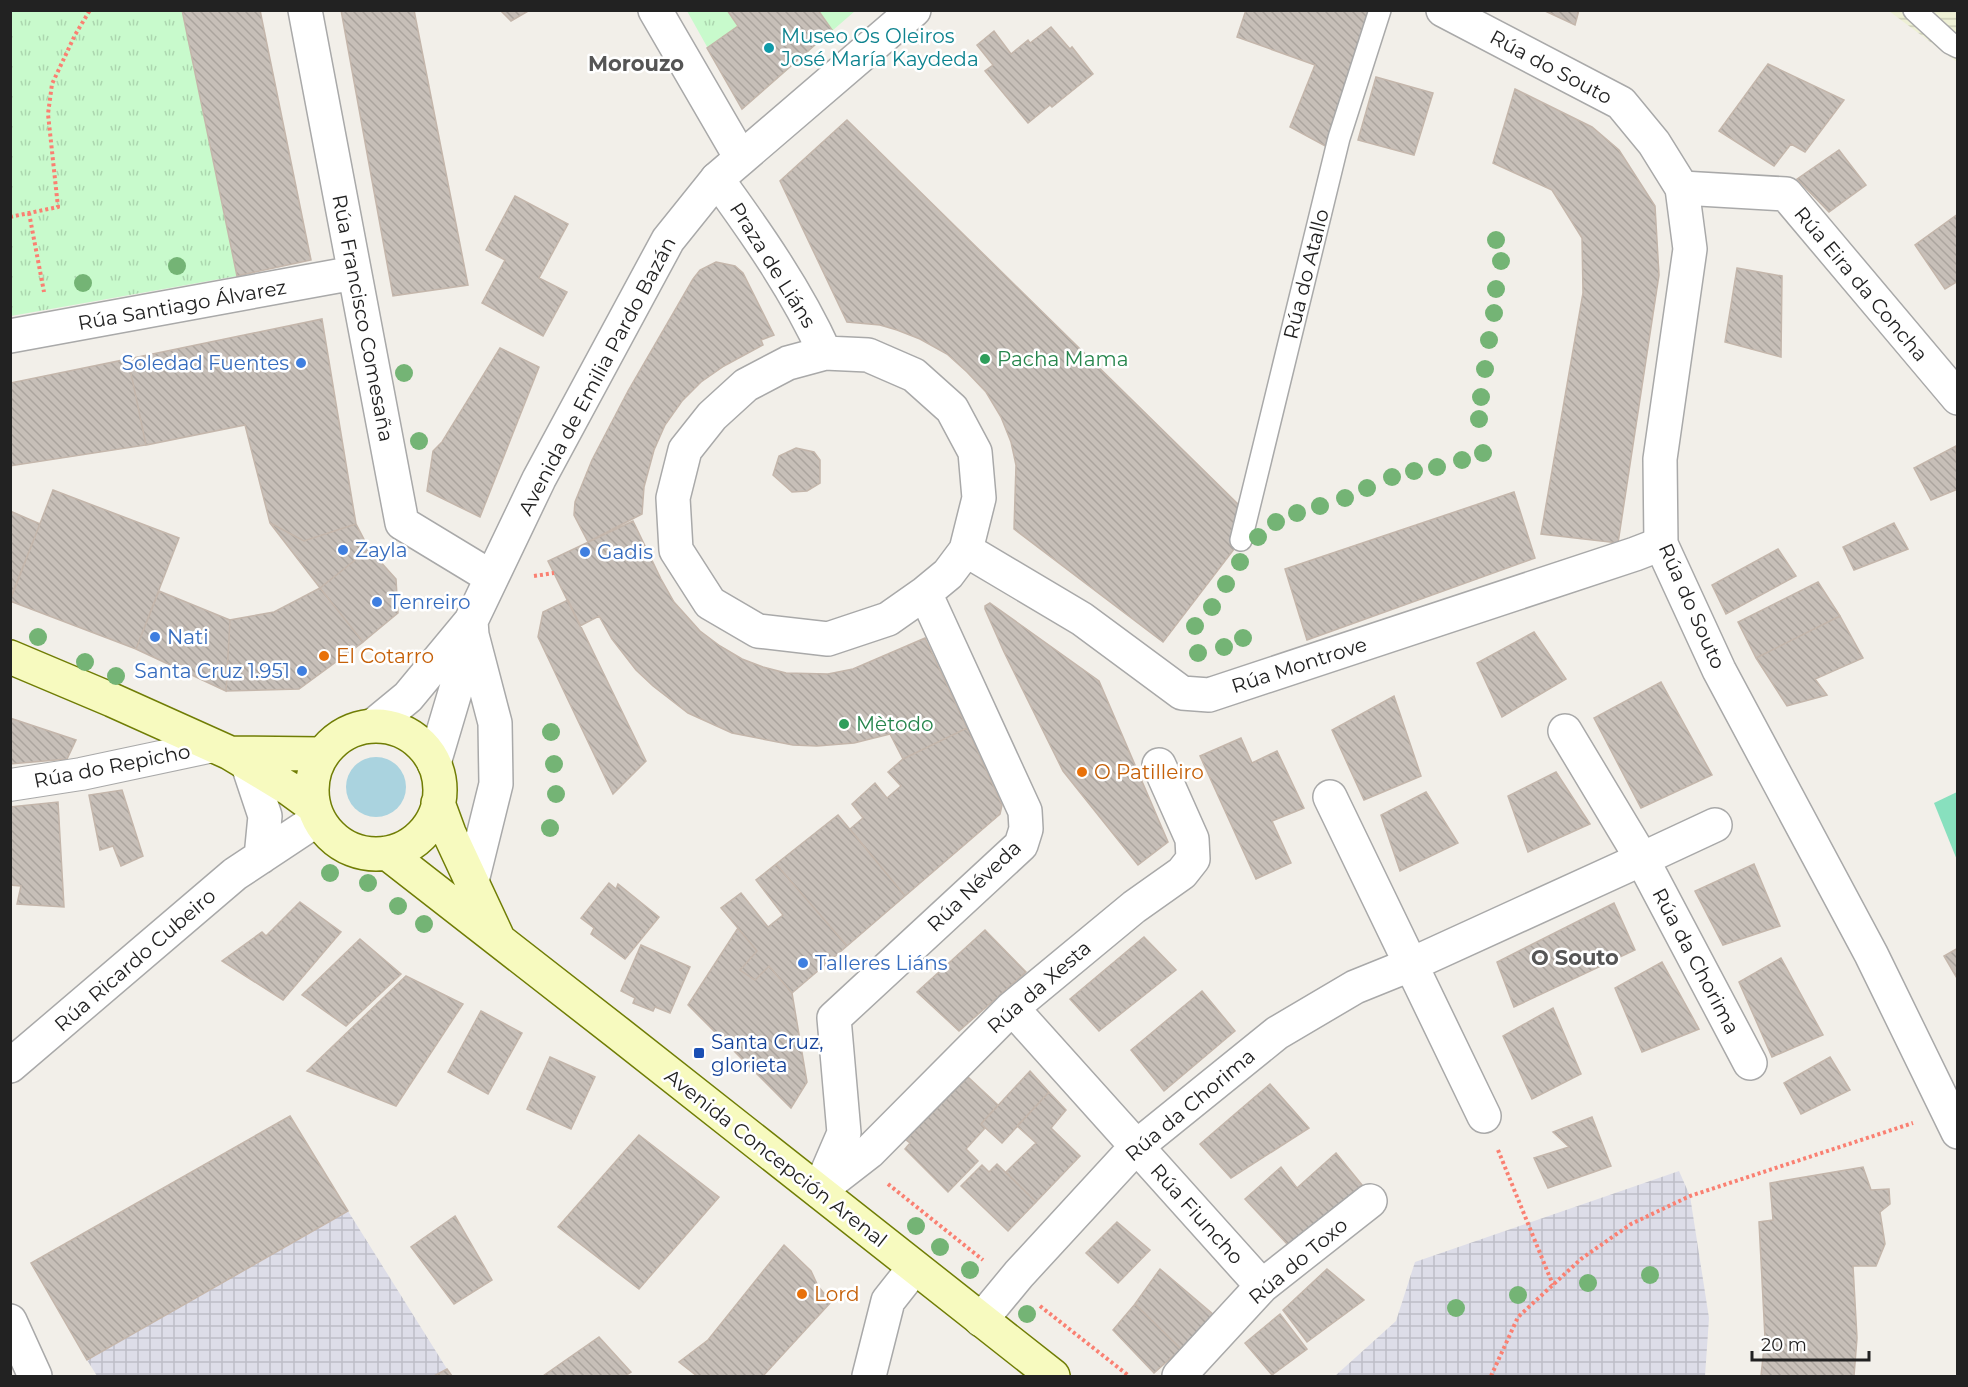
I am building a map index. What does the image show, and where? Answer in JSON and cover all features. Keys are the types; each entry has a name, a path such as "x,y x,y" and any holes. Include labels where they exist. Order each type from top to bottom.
{"main road":[{"name":"Avenida Concepción Arenal","path":"10,657 112,700 230,754 316,813 330,835 346,848 366,853 387,853 404,847 420,837 432,821 438,803 440,783 434,763 424,748 411,736 392,726 374,725 354,729 336,739 322,754 230,754"},
{"path":"316,813 311,791 314,773 322,754"},
{"name":"Avenida Concepción Arenal","path":"438,803 449,833 499,940"},
{"name":"Avenida Concepción Arenal","path":"387,853 1053,1377"}],"street":[{"name":"Rúa Francisco Comesaña","path":"305,10 402,523 491,577"},
{"path":"655,10 741,158"},
{"name":"Avenida de Emilia Pardo Bazán","path":"434,763 472,628 491,577 539,479 668,240 717,179 914,10"},
{"name":"Rúa do Souto","path":"1443,10 1621,104 1654,143 1682,189 1690,249 1660,459 1661,544 1719,670 1871,954 1953,1122"},
{"name":"Praza de Liáns","path":"717,179 758,235 814,329 825,353"},
{"name":"Rúa Eira da Concha","path":"1682,189 1786,194 1958,398"},
{"name":"Rúa Santiago Álvarez","path":"10,336 354,273"},
{"name":"Praza de Liáns","path":"825,353 868,355 914,375 952,409 975,452 979,498 966,550 948,574 888,619 828,639 758,631 710,603 676,550 673,498 685,450 712,416 746,385 788,363 825,353"},
{"name":"Rúa Montrove","path":"966,550 1082,619 1182,693 1209,695 1661,544"},
{"name":"Rúa Néveda","path":"819,1191 843,1133 834,1018 1021,845 1026,829 1025,811 925,593"},
{"path":"472,628 495,723 496,784 472,881"},
{"name":"Avenida de Emilia Pardo Bazán","path":"374,725 408,697 472,628"},
{"name":"Rúa da Chorima","path":"1564,731 1642,859 1750,1063"},
{"path":"230,754 265,816 261,856"},
{"name":"Rúa do Repicho","path":"10,785 230,754"},
{"name":"Rúa da Xesta","path":"819,1191 869,1152 1012,1008 1134,906 1182,873 1193,859 1192,839 1159,765"},
{"path":"1330,797 1484,1116"},
{"name":"Rúa Ricardo Cubeiro","path":"10,1066 235,874 316,813"},
{"name":"Rúa da Chorima","path":"981,1320 1019,1274 1136,1147 1277,1033 1355,987 1412,964 1715,825"},
{"name":"Rúa Fiuncho","path":"1012,1008 1262,1286"},
{"name":"Rúa do Toxo","path":"1179,1377 1262,1286 1370,1201"},
{"path":"869,1377 888,1301 914,1268"},
{"path":"10,1321 35,1377"}],"lane":[{"name":"Rúa do Atallo","path":"1241,540 1339,138 1380,10"},
{"path":"1914,10 1950,43 1958,47"}],"path":[{"path":"10,217 58,207 48,114 52,84 75,35 90,10"},
{"path":"29,213 40,276"},
{"path":"1484,1116 1553,1285"},
{"path":"1491,1377 1518,1317 1581,1259 1631,1224 1690,1196 1953,1122"}],"green space":[{"path":"11,11 182,11 237,276 11,316"},
{"path":"687,11 855,11 742,109"},
{"path":"1889,11 1957,11 1957,62"},
{"path":"1957,792 1957,860 1934,803"}],"shaded area":[{"path":"1679,1171 1690,1196 1709,1318 1705,1376 1335,1376 1396,1321 1415,1262"},
{"path":"348,1211 447,1369 434,1376 97,1376 87,1360"}],"water":[{"path":"376,757 397,766 406,787 397,808 376,817 355,808 346,787 355,766"}],"building":[{"path":"182,10 260,10 311,260 237,276"},
{"path":"341,10 414,10 468,285 393,296"},
{"path":"500,10 530,10 511,21"},
{"path":"727,10 818,10 832,30 742,109 707,48 738,26"},
{"path":"1246,10 1371,10 1327,147 1290,127 1315,65 1237,37"},
{"path":"1543,10 1579,10 1575,25"},
{"path":"1051,27 1070,49 1072,47 1093,74 1028,123 985,71 993,65 977,45 994,31 1011,54 1028,40 1030,43"},
{"path":"1768,64 1844,100 1805,152 1791,144 1774,166 1719,131"},
{"path":"1376,77 1433,93 1414,155 1358,140"},
{"path":"1515,89 1592,127 1619,150 1655,206 1659,275 1618,543 1541,534 1583,293 1582,238 1552,190 1493,163"},
{"path":"847,120 1245,511 1241,540 1163,642 1014,529 1016,465 1011,442 1001,417 986,392 967,372 947,354 920,339 880,325 847,322 780,181"},
{"path":"1839,150 1866,185 1829,212 1797,179"},
{"path":"515,196 568,224 539,278 567,292 543,336 482,303 505,260 486,250"},
{"path":"1958,214 1958,281 1945,289 1915,245"},
{"path":"716,262 735,266 743,273 774,335 761,340 763,345 724,366 701,382 682,401 665,425 654,450 644,487 642,514 588,542 574,515 575,502 592,460 628,391 693,279 700,270"},
{"path":"1737,268 1782,276 1781,357 1725,342"},
{"path":"322,319 356,524 304,541 270,523 245,425 146,445 128,359"},
{"path":"500,348 539,367 480,517 427,491 433,451 442,442"},
{"path":"128,359 146,445 10,466 10,383"},
{"path":"1956,446 1958,489 1931,500 1914,468"},
{"path":"796,448 814,452 820,460 820,483 807,491 792,492 773,475 779,456"},
{"path":"53,490 179,538 136,649 10,601"},
{"path":"1514,492 1535,558 1307,640 1285,569"},
{"path":"10,511 40,524 10,599"},
{"path":"633,521 674,602 700,631 720,646 742,659 786,673 828,674 853,669 925,638 967,728 903,759 890,734 854,743 793,745 732,733 688,713 636,670 612,639 599,616 580,626 548,561"},
{"path":"270,523 304,541 356,524 369,549 320,588"},
{"path":"1894,523 1908,549 1854,570 1843,547"},
{"path":"369,549 396,579 398,613 363,642 320,588"},
{"path":"1778,549 1796,576 1726,614 1712,585"},
{"path":"1818,582 1840,616 1756,658 1738,622"},
{"path":"320,588 363,642 299,689 226,691 230,620 274,612"},
{"path":"159,591 230,620 226,691 136,649"},
{"path":"568,600 646,761 613,794 538,637 543,612"},
{"path":"990,603 1099,681 1168,842 1138,865 1063,771 985,609 985,606"},
{"path":"1840,616 1863,658 1815,679 1827,695 1787,706 1756,658"},
{"path":"1534,632 1566,679 1502,717 1477,663"},
{"path":"1661,682 1712,775 1641,808 1594,718"},
{"path":"1394,696 1421,776 1364,800 1332,730"},
{"path":"10,718 76,740 67,759 10,764"},
{"path":"967,728 1002,805 1000,814 905,896 850,829 863,818 852,804 875,783 887,798 901,786 888,772 903,759"},
{"path":"1241,738 1252,763 1277,751 1304,808 1272,821 1291,863 1256,879 1200,756"},
{"path":"1556,772 1590,824 1528,852 1508,796"},
{"path":"122,790 143,856 121,866 113,846 100,850 89,795"},
{"path":"1426,792 1458,843 1400,871 1381,815"},
{"path":"58,802 64,907 17,904 21,886 10,885 10,807"},
{"path":"838,815 905,896 847,946 776,864"},
{"path":"776,864 847,946 792,993 769,966 755,980 740,970 757,951 721,908 741,893 768,927 783,915 756,880"},
{"path":"1754,864 1780,926 1723,945 1695,891"},
{"path":"609,883 616,889 618,884 659,917 625,959 591,934 594,928 581,918"},
{"path":"300,902 341,932 283,1000 222,961 262,932 266,936"},
{"path":"1614,903 1635,950 1514,1007 1497,962"},
{"path":"738,928 757,951 740,970 755,980 769,966 792,993 807,1082 791,1108 688,1005"},
{"path":"985,930 1026,972 959,1031 917,992"},
{"path":"1144,937 1176,970 1099,1031 1070,999"},
{"path":"360,939 401,974 346,1026 302,995"},
{"path":"641,945 690,967 670,1013 655,1007 653,1011 633,1003 635,998 621,991"},
{"path":"1958,948 1958,980 1944,956"},
{"path":"1781,958 1823,1035 1772,1057 1739,982"},
{"path":"1662,962 1699,1029 1642,1052 1615,988"},
{"path":"406,976 463,1004 396,1106 307,1071"},
{"path":"1202,991 1235,1031 1164,1091 1131,1050"},
{"path":"1553,1008 1581,1074 1532,1099 1503,1036"},
{"path":"481,1011 522,1033 488,1094 448,1072"},
{"path":"550,1057 595,1077 571,1129 527,1109"},
{"path":"1830,1057 1850,1090 1801,1114 1784,1083"},
{"path":"1030,1071 1049,1092 1002,1143 981,1124"},
{"path":"968,1077 998,1105 981,1124 985,1128 966,1149 978,1161 948,1192 905,1149 910,1143 906,1140"},
{"path":"1270,1084 1309,1128 1231,1178 1200,1144"},
{"path":"1049,1092 1066,1110 1051,1128 1080,1156 1036,1202 1006,1172 1036,1143 1017,1126"},
{"path":"290,1116 348,1211 87,1360 31,1263"},
{"path":"1592,1117 1611,1166 1548,1188 1534,1158 1569,1147 1553,1132"},
{"path":"639,1135 719,1197 639,1289 558,1227"},
{"path":"1336,1153 1362,1185 1289,1246 1245,1199 1281,1167 1297,1188"},
{"path":"997,1164 1036,1202 1008,1231 961,1186 982,1165 989,1172"},
{"path":"1863,1167 1871,1190 1889,1189 1890,1204 1880,1212 1885,1244 1876,1266 1853,1266 1857,1338 1854,1376 1761,1376 1765,1338 1759,1222 1773,1220 1770,1183"},
{"path":"455,1216 492,1280 454,1304 411,1247"},
{"path":"1117,1222 1150,1250 1118,1283 1086,1253"},
{"path":"784,1245 811,1271 818,1286 831,1302 763,1376 697,1376 679,1362 708,1340"},
{"path":"1160,1269 1214,1315 1181,1349 1135,1304"},
{"path":"1327,1269 1364,1300 1307,1342 1283,1310"},
{"path":"1135,1304 1181,1349 1154,1373 1113,1330"},
{"path":"1280,1314 1307,1349 1272,1375 1245,1343"},
{"path":"599,1337 631,1372 625,1376 543,1376"},
{"path":"447,1369 452,1376 434,1376"}],"place":[{"name":"Museo Os Oleiros José María Kaydeda","path":"769,48"},
{"name":"Pacha Mama","path":"985,359"},
{"name":"Soledad Fuentes","path":"301,363"},
{"name":"Zayla","path":"343,550"},
{"name":"Gadis","path":"585,552"},
{"name":"Tenreiro","path":"377,602"},
{"name":"Nati","path":"155,637"},
{"name":"El Cotarro","path":"324,656"},
{"name":"Santa Cruz 1.951","path":"302,671"},
{"name":"Mètodo","path":"844,724"},
{"name":"O Patilleiro","path":"1082,772"},
{"name":"Talleres Liáns","path":"803,963"},
{"name":"Santa Cruz, glorieta","path":"699,1053"},
{"name":"Lord","path":"802,1294"}],"district":[{"name":"Morouzo","path":"636,64"},
{"name":"O Souto","path":"1575,958"}]}
